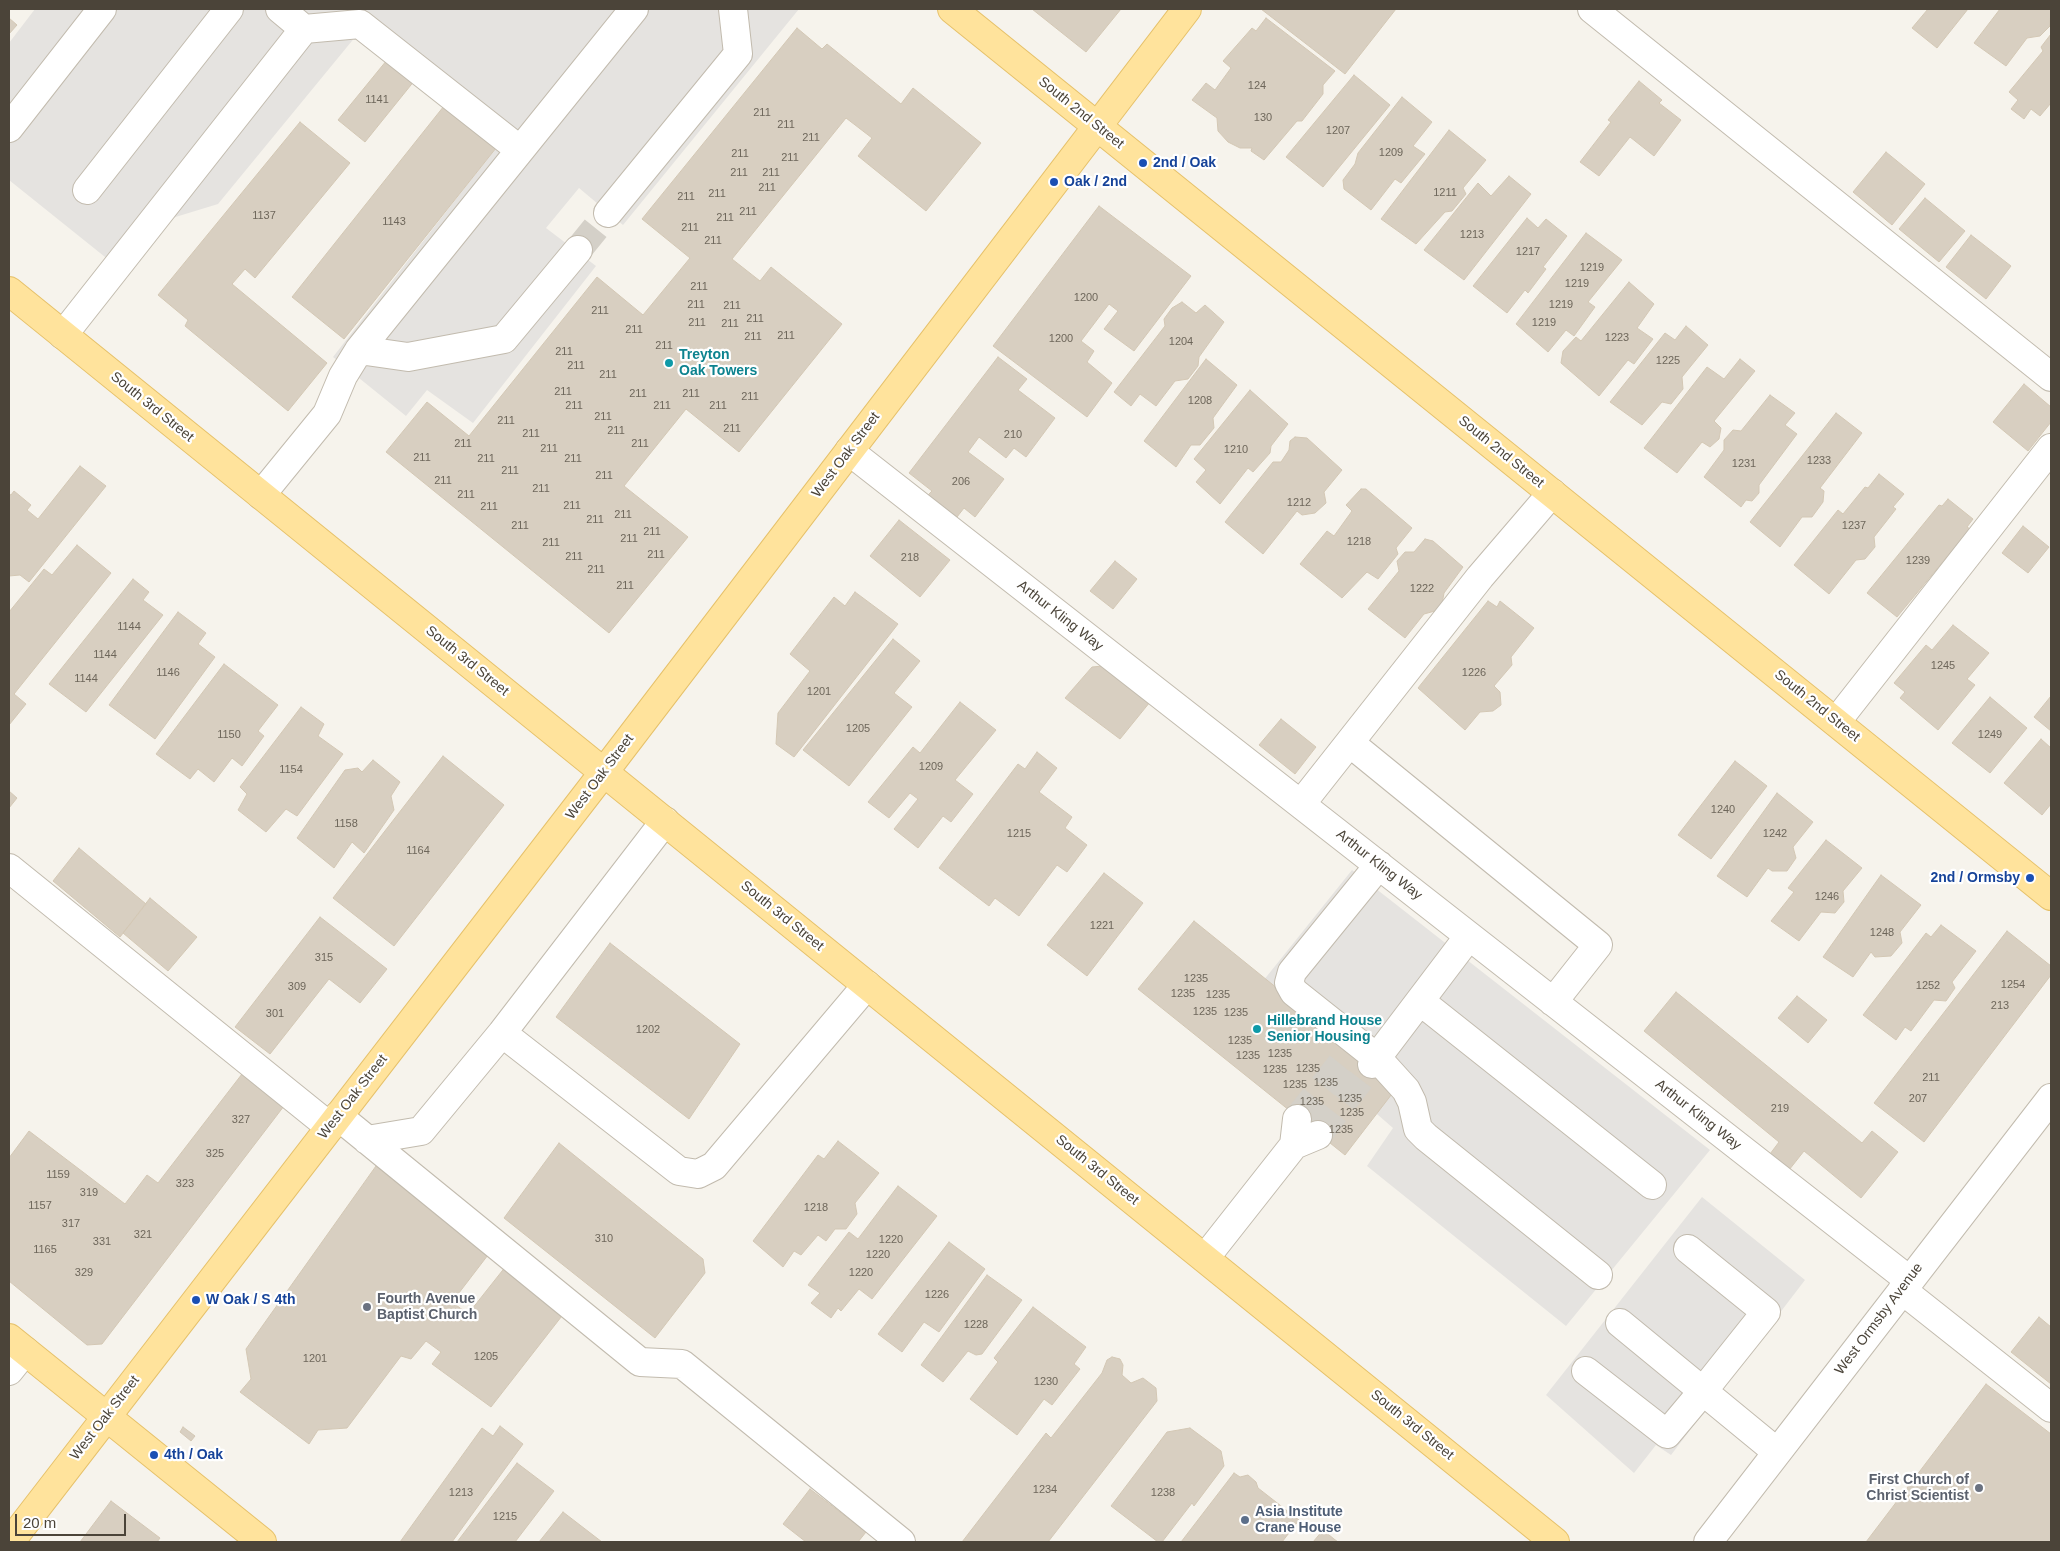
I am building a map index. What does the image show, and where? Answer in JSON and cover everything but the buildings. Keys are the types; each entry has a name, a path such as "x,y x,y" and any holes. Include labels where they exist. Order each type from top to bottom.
{"main road":[{"name":"South 2nd Street","path":"952,9 2051,896"},
{"name":"West Oak Street","path":"10,1542 604,772 1187,9"},
{"name":"South 3rd Street","path":"9,291 1555,1542"},
{"path":"14,1353 106,1417 262,1542"}],"street":[{"path":"9,128 102,9"},
{"path":"87,190 229,9"},
{"path":"280,9 304,30"},
{"path":"261,494 327,414 343,376 359,350 634,9"},
{"path":"608,213 738,54 733,9"},
{"path":"1592,9 2051,377"},
{"path":"63,335 304,30 360,24 520,150"},
{"path":"359,350 408,357 504,339 578,250"},
{"path":"1836,722 2051,448"},
{"name":"Arthur Kling Way","path":"849,451 1553,1002 1905,1285 2051,1408"},
{"path":"1301,804 1480,577 1552,493"},
{"path":"1350,743 1598,945 1553,1002"},
{"path":"367,1140 421,1131 502,1034 665,821"},
{"path":"1379,865 1292,972 1289,983 1294,992 1406,1090 1412,1102 1418,1129 1426,1137 1598,1275"},
{"path":"9,868 334,1122 367,1140 640,1362 682,1364 901,1542"},
{"path":"1365,1053 1420,1001 1468,936"},
{"path":"502,1034 679,1171 698,1174 714,1166 867,985"},
{"path":"1420,1001 1652,1185"},
{"name":"West Ormsby Avenue","path":"1708,1542 2051,1098"},
{"path":"1205,1258 1303,1133"},
{"path":"1586,1371 1666,1434 1703,1391 1766,1312 1688,1249"},
{"path":"1620,1323 1778,1452"}],"shaded area":[{"path":"35,9 799,9 623,225 579,188 546,228 596,266 473,423 427,390 406,416 333,357 501,141 356,36 218,204 169,219 125,273 9,180 9,43"},
{"path":"1352,870 1710,1150 1566,1326 1367,1166 1393,1128 1247,1001"},
{"path":"1702,1197 1805,1280 1671,1455 1656,1445 1634,1473 1546,1395"}],"tunnel":[{"path":"578,250 608,213"},
{"path":"1297,1119 1353,1049"},
{"path":"1318,1135 1372,1064"}],"place":[{"name":"2nd / Oak","path":"1143,163"},
{"name":"Oak / 2nd","path":"1054,182"},
{"name":"Treyton Oak Towers","path":"669,363"},
{"name":"2nd / Ormsby","path":"2030,878"},
{"name":"Hillebrand House Senior Housing","path":"1257,1029"},
{"name":"W Oak / S 4th","path":"196,1300"},
{"name":"Fourth Avenue Baptist Church","path":"367,1307"},
{"name":"4th / Oak","path":"154,1455"},
{"name":"First Church of Christ Scientist","path":"1979,1488"},
{"name":"Asia Institute Crane House","path":"1245,1520"}]}
